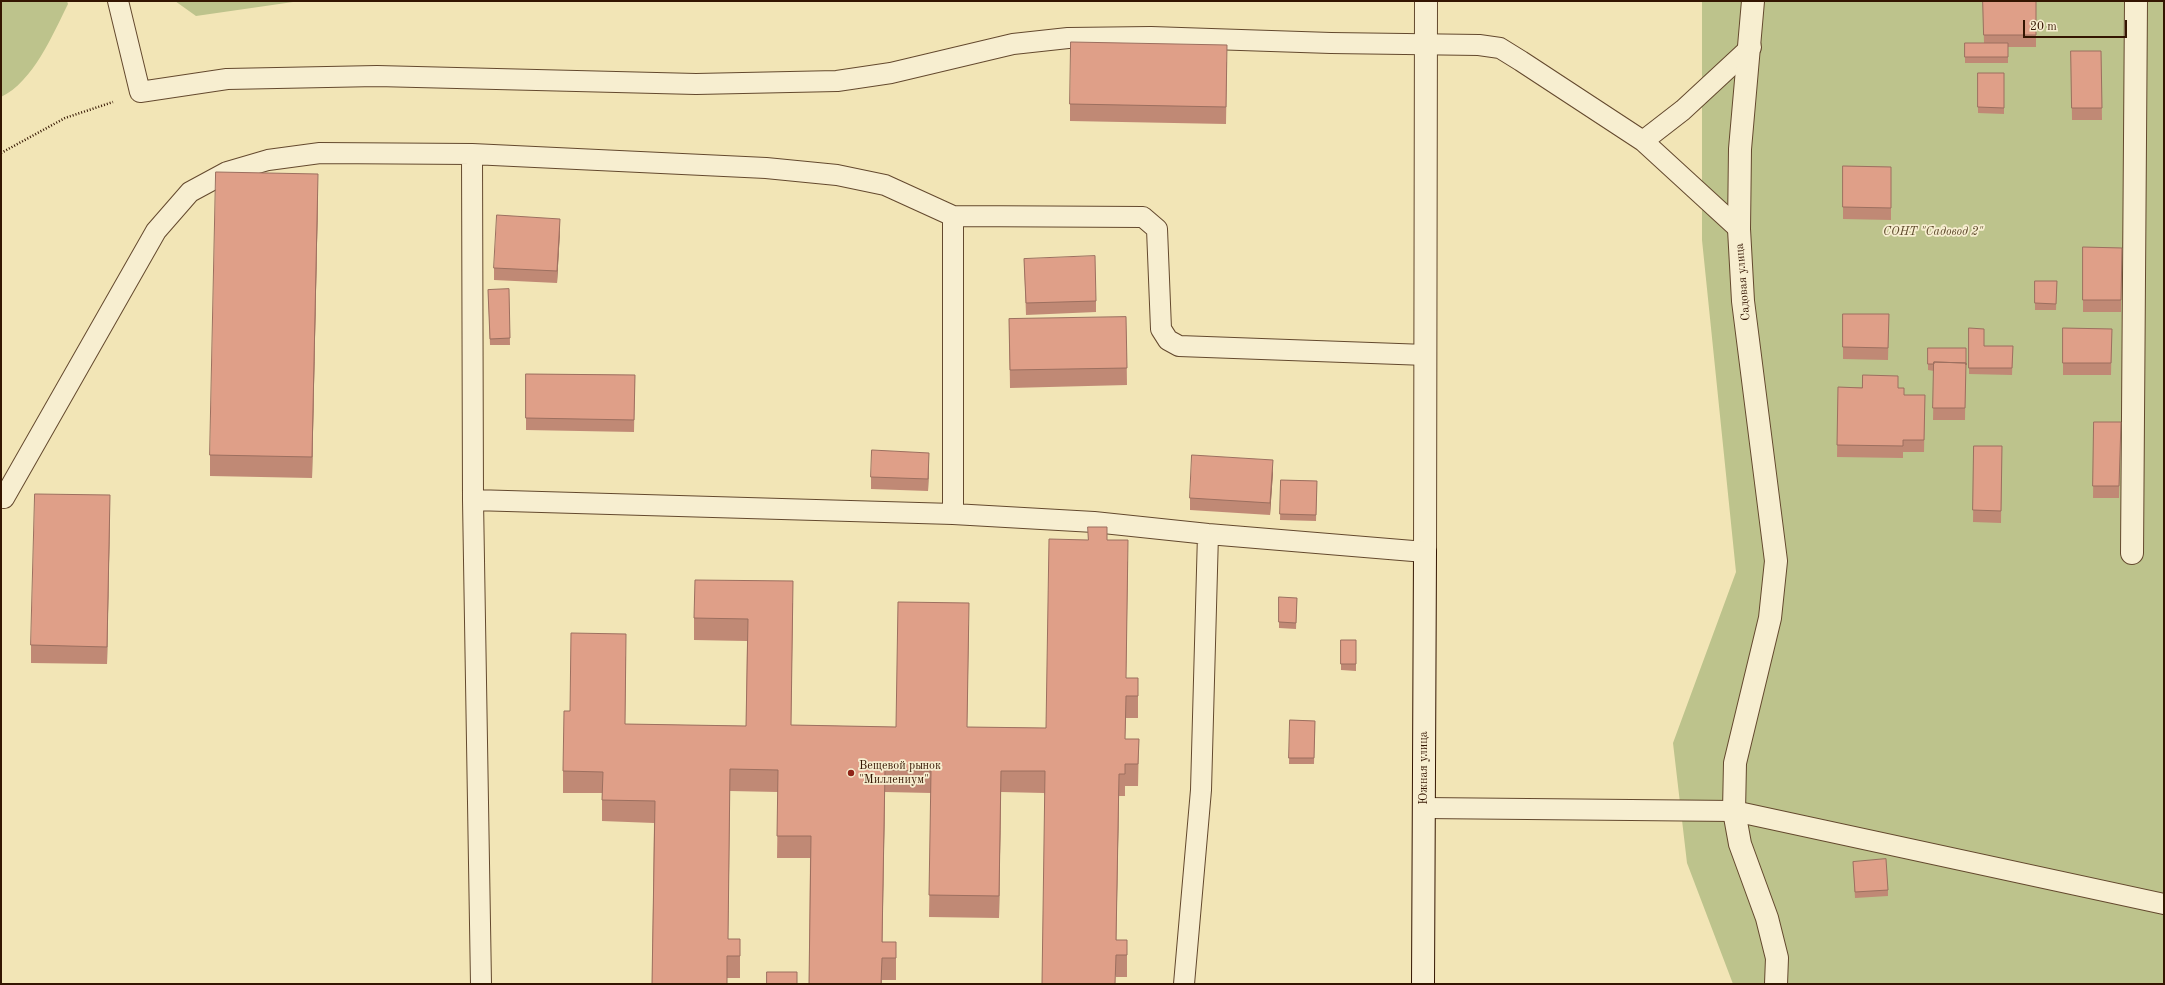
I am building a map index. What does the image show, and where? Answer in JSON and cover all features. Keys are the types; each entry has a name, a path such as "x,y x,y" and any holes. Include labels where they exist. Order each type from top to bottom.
{"street":[{"name":"Южная улица","path":"1423,984 1426,1"},
{"name":"Садовая улица","path":"1754,1 1751,47 1740,149 1739,229 1743,301 1776,561 1770,618 1735,763 1734,811 1740,844 1767,918 1775,951 1776,984"},
{"path":"2132,554 2136,1"}],"lane":[{"path":"118,1 140,92 227,79 376,76 696,84 837,81 891,73 1013,44 1068,38 1151,37 1426,45 1479,45 1500,48 1643,141 1739,229"},
{"path":"1643,141 1683,110 1751,47"},
{"path":"4,498 156,231 190,192 227,172 268,160 320,153 472,154 766,168 837,175 885,185 953,216 1143,217 1157,229 1161,329 1168,340 1178,346 1426,355"},
{"path":"472,154 473,500 481,984"},
{"path":"953,216 953,514"},
{"path":"473,500 953,514 1094,522 1208,534 1425,552"},
{"path":"1184,984 1200,790 1208,534"},
{"path":"1424,808 1734,811 2164,904"}],"path":[{"path":"1,153 65,118 140,92"}],"green space":[{"path":"1,1 67,1 68,4 49,43 32,69 12,90 1,97"},
{"path":"175,1 300,1 196,16"},
{"name":"СОНТ \"Садовод 2\"","path":"1702,1 2164,1 2164,984 1733,984 1687,863 1673,743 1736,572 1702,240"}],"building":[{"path":"1983,1 2036,1 2036,35 1984,35"},
{"path":"1071,42 1227,45 1226,107 1070,104"},
{"path":"1965,43 2008,43 2008,57 1965,57"},
{"path":"2071,51 2101,51 2102,108 2072,108"},
{"path":"1978,73 2004,73 2004,108 1978,107"},
{"path":"1843,166 1891,167 1891,208 1843,207"},
{"path":"216,172 318,174 312,457 210,455"},
{"path":"497,215 560,219 557,271 494,268"},
{"path":"2083,247 2122,248 2121,300 2083,300"},
{"path":"1095,256 1096,301 1026,303 1024,259"},
{"path":"2035,281 2057,281 2056,304 2035,303"},
{"path":"509,289 510,338 490,339 488,290"},
{"path":"1843,314 1889,314 1888,348 1843,347"},
{"path":"1126,317 1127,368 1010,370 1009,319"},
{"path":"1969,328 1984,329 1984,346 2013,346 2012,368 1969,368"},
{"path":"2063,328 2112,329 2111,363 2063,363"},
{"path":"1928,348 1966,348 1966,363 1934,362 1934,364 1928,364"},
{"path":"1934,362 1966,363 1965,408 1933,408"},
{"path":"526,374 635,375 634,420 526,418"},
{"path":"1863,375 1898,376 1898,388 1904,388 1904,395 1925,395 1924,440 1903,440 1903,446 1837,445 1838,387 1862,388"},
{"path":"2094,422 2121,422 2119,486 2093,486"},
{"path":"1974,446 2002,446 2001,511 1973,510"},
{"path":"872,450 929,453 928,479 871,477"},
{"path":"1192,455 1273,460 1270,503 1190,498"},
{"path":"1281,480 1317,481 1316,515 1280,514"},
{"path":"35,494 110,495 107,647 31,645"},
{"name":"Вещевой рынок \"Миллениум\"","path":"1088,527 1107,527 1107,540 1128,540 1126,678 1138,678 1138,696 1126,696 1125,739 1139,739 1138,764 1125,764 1125,774 1119,774 1116,940 1127,940 1127,955 1116,955 1115,984 1042,984 1045,771 1001,771 999,896 929,895 931,771 885,770 882,942 896,942 896,958 882,958 881,984 809,984 811,836 777,836 778,770 730,769 728,939 740,939 740,956 727,956 727,984 652,984 655,801 602,800 603,772 563,771 564,711 570,711 571,633 626,634 625,724 746,726 748,619 694,618 695,580 793,581 791,725 896,727 898,602 969,603 967,727 1046,728 1049,539 1088,540"},
{"path":"1279,597 1297,598 1296,623 1279,622"},
{"path":"1341,640 1356,640 1356,664 1341,664"},
{"path":"1290,720 1315,721 1314,758 1289,758"},
{"path":"1886,859 1888,890 1855,892 1853,862"},
{"path":"767,972 797,972 797,984 767,984"}],"place":[{"name":"Вещевой рынок \"Миллениум\"","path":"851,773"}]}
